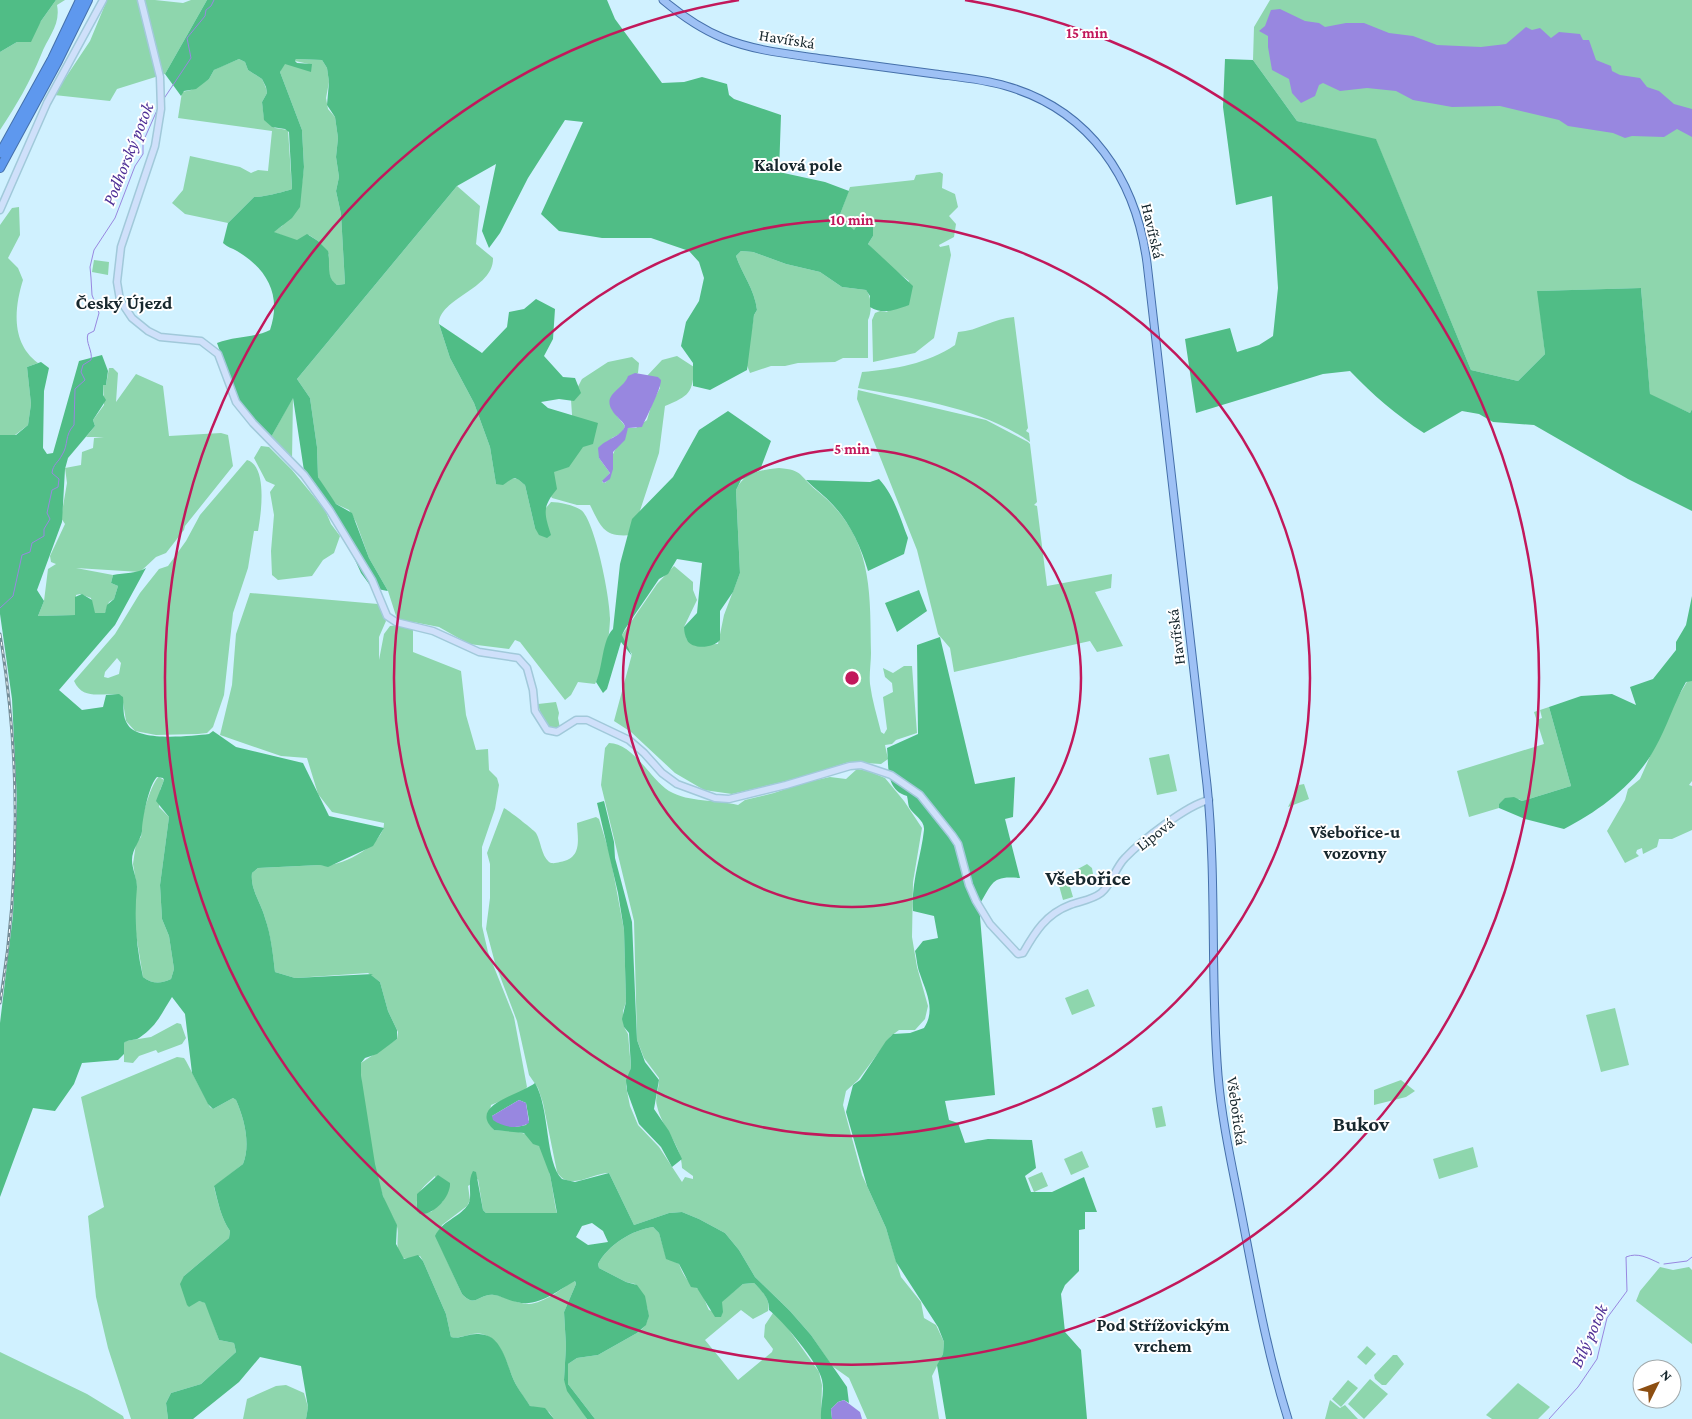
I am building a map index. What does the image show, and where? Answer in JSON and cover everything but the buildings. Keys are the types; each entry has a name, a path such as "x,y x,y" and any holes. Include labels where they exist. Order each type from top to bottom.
{"highway":[{"path":"0,154 52,59 80,0"},
{"path":"0,168 58,61 88,0"}],"main road":[{"name":"Havířská","path":"663,0 686,18 710,32 751,47 979,80 1015,89 1048,104 1076,124 1099,146 1114,166 1135,207 1145,246 1209,800"},
{"name":"Všebořická","path":"1209,800 1219,1090 1259,1305 1274,1371 1288,1419"}],"street":[{"path":"0,210 48,103 103,0"},
{"name":"Lipová","path":"142,0 160,77 161,109 155,146 121,248 117,282 120,300 132,318 148,331 160,337 202,341 218,354 236,402 253,423 304,476 330,511 372,580 387,616 396,622 433,631 479,652 518,658 527,668 533,690 535,711 547,730 557,732 576,720 587,720 628,740 644,753 662,773 678,784 698,792 729,799 850,766 867,767 891,775 920,795 952,835 958,844 969,885 976,901 990,924 1017,954 1023,953 1036,931 1046,919 1069,905 1097,896 1106,888 1124,858 1189,807 1209,800"}],"green space":[{"path":"0,0 56,0 41,21 31,42 17,42 0,52"},
{"path":"56,0 65,0 57,5 56,25 17,103 0,130 0,52 17,42 26,42"},
{"path":"107,0 155,0 183,3 191,0 207,0 165,74 117,89 110,101 54,95 90,41"},
{"path":"207,0 607,0 615,19 662,83 684,82 702,77 727,84 729,95 734,99 781,115 779,172 825,182 849,191 839,217 854,230 862,217 873,223 873,236 868,244 913,286 909,305 899,309 880,311 870,307 870,296 866,290 842,287 820,272 786,264 753,252 741,251 736,256 754,296 757,310 754,315 747,370 710,390 693,386 693,363 681,346 686,322 699,301 704,278 699,262 689,251 651,238 602,238 559,231 541,214 583,122 565,120 528,178 500,233 489,248 482,231 496,164 457,186 297,379 310,398 317,447 318,477 336,504 352,513 369,558 388,591 372,588 361,573 345,538 306,484 293,398 270,439 237,398 217,343 270,330 274,305 273,294 269,284 264,275 248,258 223,243 228,223 254,197 292,189 289,132 285,129 272,127 264,120 262,102 267,93 266,87 262,79 248,70 245,62 239,59 214,70 209,79 196,89 184,91 181,96 165,74","holes":["296,59 322,60 327,68 329,82 327,105 335,117 338,138 336,157 339,177 336,191 341,214 345,284 337,285 331,278 328,251 318,241 307,234 297,240 274,232 292,218 300,207 304,167 302,130 280,72 285,64 311,72 312,64 297,63"]},
{"path":"1270,0 1692,0 1692,409 1690,413 1650,395 1641,288 1538,291 1545,354 1518,381 1471,370 1376,140 1297,121 1253,60 1254,27"},
{"path":"239,59 245,62 248,70 262,79 266,88 267,93 262,102 264,118 275,128 288,130 292,189 254,197 228,223 185,214 172,203 183,190 190,156 240,167 251,173 258,170 268,171 272,131 178,118 182,92 191,90 209,79 214,70"},
{"path":"296,59 322,60 327,68 329,82 326,98 328,109 335,117 338,138 336,157 339,177 336,191 341,214 345,284 337,285 332,280 328,268 329,255 318,241 309,235 297,241 273,232 282,226 300,198 304,167 302,130 280,72 283,64 309,64 295,61"},
{"path":"1225,59 1253,60 1297,121 1376,139 1471,370 1518,381 1545,354 1537,291 1641,288 1650,394 1690,413 1692,409 1692,511 1628,479 1534,425 1493,422 1479,414 1462,411 1424,433 1385,404 1350,371 1323,374 1196,413 1185,339 1230,328 1237,352 1259,345 1273,336 1278,288 1272,196 1236,205 1223,107"},
{"path":"940,172 943,174 942,188 955,194 958,207 949,216 956,224 954,237 939,245 940,247 949,245 951,255 934,338 915,353 873,362 872,320 875,313 880,311 887,312 909,281 887,264 868,244 873,236 859,220 854,231 839,217 850,187 914,180 916,175"},
{"path":"457,186 480,206 476,244 493,258 491,269 485,278 448,307 441,315 439,324 450,358 474,403 490,447 496,484 507,482 510,478 518,479 525,485 535,528 545,519 545,509 551,502 566,504 581,510 592,529 605,580 610,620 604,662 595,684 578,682 571,695 565,700 520,642 515,640 509,649 469,644 439,627 413,622 409,623 397,619 388,591 369,558 356,522 349,510 336,504 318,477 317,447 310,398 297,379"},
{"path":"19,207 20,235 8,258 18,268 23,280 17,314 19,336 29,355 38,363 27,367 31,404 28,425 15,435 0,435 0,225 12,208"},
{"path":"741,251 753,252 786,264 820,272 842,287 866,290 871,305 868,320 868,358 843,358 835,362 771,366 750,373 746,363 754,315 757,310 754,296 736,256"},
{"path":"94,260 109,262 108,275 92,272"},
{"path":"536,299 555,309 553,339 544,356 563,377 575,378 581,393 574,401 559,399 541,402 548,408 598,423 593,444 583,447 569,467 554,472 557,489 549,501 546,510 551,535 547,538 539,535 535,528 525,485 516,478 503,485 496,484 490,447 474,403 450,358 439,324 482,353 507,327 509,312 524,309"},
{"path":"1014,317 1028,428 1026,431 1029,433 1030,442 1011,430 970,413 925,401 858,388 862,372 899,367 922,361 955,345 958,332"},
{"path":"102,355 108,371 106,385 103,385 103,395 106,400 93,420 95,426 68,458 65,469 62,522 37,590 44,601 38,616 75,615 75,597 82,594 92,600 95,613 105,613 107,605 114,599 118,586 111,583 113,575 135,572 146,568 115,625 59,690 82,710 103,707 106,695 119,694 123,697 126,722 134,730 143,734 178,737 209,734 213,731 236,747 303,763 329,816 384,828 373,846 328,867 320,865 258,868 252,873 254,890 269,931 275,972 295,978 373,974 371,975 380,982 388,1011 397,1030 397,1039 377,1054 365,1058 361,1063 361,1075 375,1164 383,1196 397,1225 396,1244 404,1259 418,1255 423,1261 446,1314 451,1337 479,1334 491,1337 503,1352 516,1384 530,1406 545,1408 554,1419 306,1419 308,1407 301,1366 260,1357 239,1382 193,1419 168,1419 166,1403 171,1393 201,1384 236,1352 234,1343 219,1340 205,1303 199,1301 189,1307 187,1305 180,1284 184,1276 229,1238 230,1231 218,1204 214,1186 243,1164 246,1148 246,1131 236,1100 233,1098 213,1109 208,1104 192,1073 185,1014 172,997 150,1029 139,1038 124,1043 124,1054 118,1060 82,1063 74,1084 55,1111 33,1108 0,1197 0,1023 13,915 17,801 12,699 0,614 0,435 16,435 28,425 31,404 27,367 41,362 49,368 44,391 43,448 47,454 53,453 79,361","holes":["157,777 164,780 156,801 169,817 160,885 162,919 169,936 174,969 171,979 157,983 143,977 136,932 137,884 132,860 133,852 141,834 151,787"]},
{"path":"677,356 694,367 691,388 680,399 665,406 659,453 632,535 609,533 601,525 590,505 577,505 552,498 542,482 573,429 571,400 582,379 608,362 632,357 639,363 638,373 622,386 617,416 625,426 622,433 612,438 599,458 610,473 602,482 605,483 611,474 612,456 617,446 628,428 636,428 647,420 652,403 660,388 658,377 646,377 662,360"},
{"path":"109,368 113,368 118,373 116,402 136,374 163,386 169,436 221,433 228,435 233,466 166,553 156,557 140,572 76,568 113,575 111,583 118,586 114,599 109,602 105,613 94,613 91,598 80,594 76,595 76,615 38,616 44,601 48,569 56,564 51,562 50,556 65,524 61,518 67,483 65,468 81,465 82,452 93,448 94,438 104,437 86,437 95,426 93,420 104,405 103,385 106,385"},
{"path":"858,390 986,420 1028,442 1030,444 1037,502 1034,505 1037,506 1047,586 1112,574 1111,588 1095,592 1123,646 1097,652 1090,641 954,672 950,648 938,634 917,550 857,399"},
{"path":"293,397 292,460 270,439"},
{"path":"728,411 771,441 760,470 741,480 736,490 740,573 733,592 720,611 720,640 713,645 698,647 687,640 684,627 697,613 702,563 677,559 668,574 659,579 625,629 622,635 632,656 621,642 607,689 603,693 596,682 607,640 613,629 620,564 632,519 673,477 699,430"},
{"path":"261,446 269,447 292,470 325,510 331,524 340,536 334,553 323,560 312,576 278,580 272,575 271,551 274,515 270,492 275,485 266,481 254,458"},
{"path":"247,460 254,464 258,471 262,492 261,514 258,531 254,531 248,568 233,613 224,695 213,727 207,733 156,735 135,731 126,721 122,696 89,694 78,688 74,681 115,634 140,593 159,569 168,566 186,541 200,515","holes":["117,658 121,663 119,674 108,678 104,677 105,672"]},
{"path":"779,468 793,470 801,474 835,507 848,525 858,544 864,564 870,606 870,684 881,732 884,734 887,729 883,697 893,692 892,683 885,677 883,668 893,673 904,666 912,666 917,733 896,740 892,744 885,745 888,759 881,764 849,762 795,779 732,794 704,790 675,773 631,732 614,721 632,654 624,644 622,635 657,584 674,566 693,582 693,590 697,600 684,627 687,640 697,645 718,644 724,615 740,573 736,490 743,479 753,473"},
{"path":"879,479 893,499 908,538 904,554 868,571 850,527 830,502 806,480 870,482"},
{"path":"919,590 927,611 897,632 885,603"},
{"path":"250,593 378,604 386,621 379,637 379,660 384,634 390,626 398,625 413,629 413,652 461,671 466,715 476,750 488,749 489,770 497,778 499,785 495,809 482,847 482,926 488,952 514,1017 527,1087 524,1091 491,1105 488,1122 494,1130 522,1133 532,1138 539,1145 548,1167 557,1213 486,1213 483,1210 478,1179 468,1186 470,1200 467,1206 442,1225 438,1241 462,1294 471,1300 494,1295 525,1304 535,1303 553,1295 574,1280 576,1284 564,1312 566,1346 564,1380 587,1419 554,1419 549,1412 530,1406 516,1384 499,1346 491,1338 480,1334 451,1337 446,1314 420,1256 405,1259 399,1253 397,1228 384,1200 374,1165 362,1095 361,1063 397,1039 398,1032 388,1011 380,982 368,973 295,978 275,972 269,932 252,879 252,873 258,868 328,865 349,859 369,847 377,839 384,823 332,812 318,794 307,758 281,756 220,735 232,685 236,634","holes":["435,1176 443,1201 431,1212 419,1213 417,1207 418,1196"]},
{"path":"1692,596 1692,681 1686,682 1659,740 1638,773 1603,805 1564,829 1525,819 1499,808 1499,804 1505,798 1514,797 1522,801 1571,786 1549,707 1581,696 1612,694 1636,705 1630,687 1653,679 1676,650 1676,642 1686,625"},
{"path":"940,637 975,784 1015,777 1013,817 1005,819 1020,878 998,879 990,886 979,905 995,1095 945,1101 949,1120 958,1123 965,1143 988,1139 1032,1140 1036,1168 1025,1176 1031,1192 1052,1192 1084,1177 1097,1212 1085,1212 1085,1229 1079,1230 1079,1271 1065,1285 1061,1294 1065,1332 1081,1350 1087,1419 946,1419 937,1365 943,1354 944,1342 938,1327 896,1262 886,1228 867,1186 846,1112 853,1085 860,1080 886,1041 893,1034 910,1033 924,1028 928,1021 929,1001 918,969 915,951 923,941 938,938 934,916 913,911 913,890 924,826 909,807 907,796 900,793 892,783 888,769 887,748 918,734 917,645"},
{"path":"1688,680 1692,681 1692,781 1689,785 1692,786 1692,830 1672,839 1659,839 1657,847 1643,854 1642,848 1637,850 1636,853 1639,856 1625,863 1607,831 1625,800 1628,789 1640,779 1672,707"},
{"path":"556,702 560,728 556,730 546,723 538,704"},
{"path":"1549,707 1571,786 1522,801 1519,799 1499,804 1499,808 1469,817 1457,771 1544,744 1534,712 1537,711 1539,719 1542,718 1540,710"},
{"path":"609,743 618,745 634,755 662,786 677,795 738,805 745,800 803,783 830,777 846,779 857,769 868,771 885,778 904,801 922,828 913,882 912,937 917,967 928,1006 925,1019 915,1030 899,1030 891,1036 858,1080 846,1091 843,1105 862,1175 886,1228 901,1277 921,1302 924,1318 936,1325 944,1342 943,1354 932,1376 939,1419 867,1419 849,1378 832,1366 811,1335 790,1311 755,1277 739,1250 725,1233 682,1212 669,1213 634,1225 609,1173 581,1180 568,1181 557,1172 543,1103 538,1088 529,1075 517,1021 495,963 486,929 490,898 490,864 487,853 504,808 536,833 544,856 549,862 553,863 567,860 575,853 578,842 577,823 596,817 599,819 610,855 624,930 626,1002 623,1011 624,1027 628,1034 631,1068 626,1086 630,1106 638,1125 659,1147 682,1182 685,1177 693,1179 693,1176 682,1168 675,1143 659,1114 656,1099 659,1078 644,1058 637,1040 634,921 601,785 605,748"},
{"path":"1169,754 1177,791 1157,795 1149,758"},
{"path":"159,777 164,780 160,790 159,807 169,817 160,885 162,919 169,936 174,969 171,979 157,983 143,977 136,934 134,894 137,887 133,864 136,843 141,837 141,825 145,807 153,785"},
{"path":"1304,784 1309,799 1288,807 1299,785"},
{"path":"604,801 614,842 615,858 632,922 637,1040 645,1062 659,1080 654,1109 669,1131 682,1159 672,1167 661,1147 639,1124 627,1091 626,1080 631,1068 629,1033 624,1027 622,1019 626,1002 624,930 618,893 597,803"},
{"path":"1087,864 1092,868 1093,874 1080,884 1076,877 1076,870"},
{"path":"1068,880 1073,897 1063,900 1058,882"},
{"path":"1088,989 1095,1006 1072,1015 1065,998"},
{"path":"1615,1008 1629,1065 1601,1072 1586,1015"},
{"path":"177,1023 181,1024 186,1038 182,1044 158,1053 156,1050 139,1056 133,1063 124,1062 124,1043 126,1041 151,1037"},
{"path":"177,1057 184,1058 186,1061 210,1107 213,1109 233,1098 236,1100 246,1131 246,1148 243,1164 214,1187 222,1215 230,1231 229,1238 184,1276 199,1301 206,1303 219,1340 234,1343 236,1352 201,1384 171,1393 166,1403 168,1419 131,1419 108,1348 96,1297 88,1216 104,1207 81,1097"},
{"path":"1401,1080 1415,1091 1406,1097 1374,1105 1374,1090"},
{"path":"535,1083 540,1094 553,1161 562,1179 575,1182 609,1173 634,1225 669,1213 682,1212 725,1233 739,1250 755,1277 790,1311 811,1335 847,1387 849,1403 844,1400 838,1402 831,1409 832,1419 821,1419 823,1389 819,1373 799,1342 769,1310 767,1298 754,1283 743,1284 722,1302 723,1312 721,1317 715,1317 697,1288 691,1287 679,1264 666,1259 659,1233 653,1227 637,1231 621,1240 602,1257 598,1264 599,1268 626,1282 637,1285 645,1296 649,1316 646,1325 637,1333 598,1355 577,1358 568,1364 568,1384 595,1419 587,1419 567,1391 564,1380 566,1346 564,1312 576,1284 575,1281 533,1303 514,1301 494,1295 471,1300 462,1294 435,1236 442,1227 469,1203 470,1180 473,1171 476,1172 483,1210 486,1213 557,1213 550,1175 539,1146 533,1144 524,1133 494,1130 487,1121 487,1114 491,1107","holes":["519,1100 526,1103 529,1120 526,1125 516,1127 492,1116","592,1223 603,1231 608,1242 588,1245 576,1237 582,1226"]},
{"path":"1162,1106 1166,1126 1156,1128 1152,1108"},
{"path":"1473,1147 1478,1167 1439,1179 1433,1159"},
{"path":"1082,1151 1089,1167 1071,1175 1064,1159"},
{"path":"1042,1172 1048,1186 1034,1192 1028,1178"},
{"path":"438,1175 450,1183 448,1194 441,1204 431,1212 420,1214 417,1211 417,1194"},
{"path":"653,1227 659,1233 666,1257 679,1264 686,1278 701,1293 709,1310 722,1315 721,1302 743,1284 754,1283 760,1289 767,1299 768,1311 753,1319 741,1310 705,1340 738,1380 772,1352 773,1349 764,1337 765,1325 773,1313 777,1313 819,1372 822,1385 821,1419 595,1419 568,1384 568,1364 577,1358 598,1355 637,1333 647,1322 648,1316 646,1303 635,1284 626,1282 599,1268 598,1264 602,1257 621,1240 637,1231"},
{"path":"1660,1267 1673,1270 1689,1267 1692,1270 1692,1344 1636,1301 1640,1291"},
{"path":"1367,1346 1376,1354 1366,1365 1357,1357"},
{"path":"0,1352 87,1394 123,1416 124,1419 0,1419"},
{"path":"1393,1355 1397,1355 1404,1364 1386,1385 1382,1385 1375,1379 1374,1375"},
{"path":"1370,1379 1388,1394 1364,1419 1348,1404"},
{"path":"1348,1380 1358,1388 1341,1407 1332,1399"},
{"path":"1518,1383 1550,1407 1538,1419 1492,1419 1486,1415"},
{"path":"286,1385 304,1393 308,1407 306,1419 243,1419 247,1399 276,1386"},
{"path":"1330,1400 1340,1408 1345,1405 1358,1419 1325,1419"}],"shaded area":[{"path":"1280,9 1305,21 1319,23 1325,27 1346,23 1364,23 1389,33 1413,36 1437,45 1481,47 1506,44 1526,27 1532,30 1540,28 1551,38 1559,32 1580,34 1583,40 1589,40 1596,60 1611,66 1612,71 1620,75 1640,78 1647,87 1659,91 1674,104 1692,109 1692,137 1677,129 1664,137 1632,136 1625,138 1613,133 1568,126 1559,120 1500,106 1452,107 1413,100 1396,91 1367,88 1340,91 1323,83 1319,85 1315,96 1301,103 1292,93 1289,79 1272,70 1268,36 1259,31 1265,26 1271,10"},
{"path":"635,373 658,377 661,380 660,384 642,427 628,428 625,440 613,452 613,469 610,479 604,483 602,481 610,473 599,458 598,448 620,433 625,426 612,410 610,400 628,376"},
{"path":"519,1100 526,1103 529,1123 510,1127 493,1120 492,1116"},
{"path":"844,1400 860,1412 862,1419 832,1419 831,1409 838,1402"}],"waterway":[{"name":"Podhorský potok","path":"163,100 191,58 187,38 205,16 206,10 214,0"},
{"name":"Podhorský potok","path":"0,608 13,596 22,555 30,552 32,543 44,536 44,529 50,519 47,513 52,490 58,487 59,479 52,473 64,451 69,433 74,425 75,389 85,380 81,372 83,365 91,360 87,337 88,334 94,331 99,313 92,295 90,267 94,250 115,218 135,166 143,154 143,142 158,108"},
{"name":"Bílý potok","path":"1549,1419 1578,1387 1597,1359 1607,1318 1627,1291 1626,1257 1639,1255 1659,1263"},
{"name":"Bílý potok","path":"1664,1264 1687,1261 1692,1257"}],"railway":[{"path":"0,634 11,726 15,818 11,911 0,1003"}],"district":[{"name":"Kalová pole","path":"798,165"},
{"name":"Český Újezd","path":"124,302"},
{"name":"Všebořice-u vozovny","path":"1355,842"},
{"name":"Všebořice","path":"1088,878"},
{"name":"Bukov","path":"1361,1124"},
{"name":"Pod Střížovickým vrchem","path":"1163,1335"}]}
